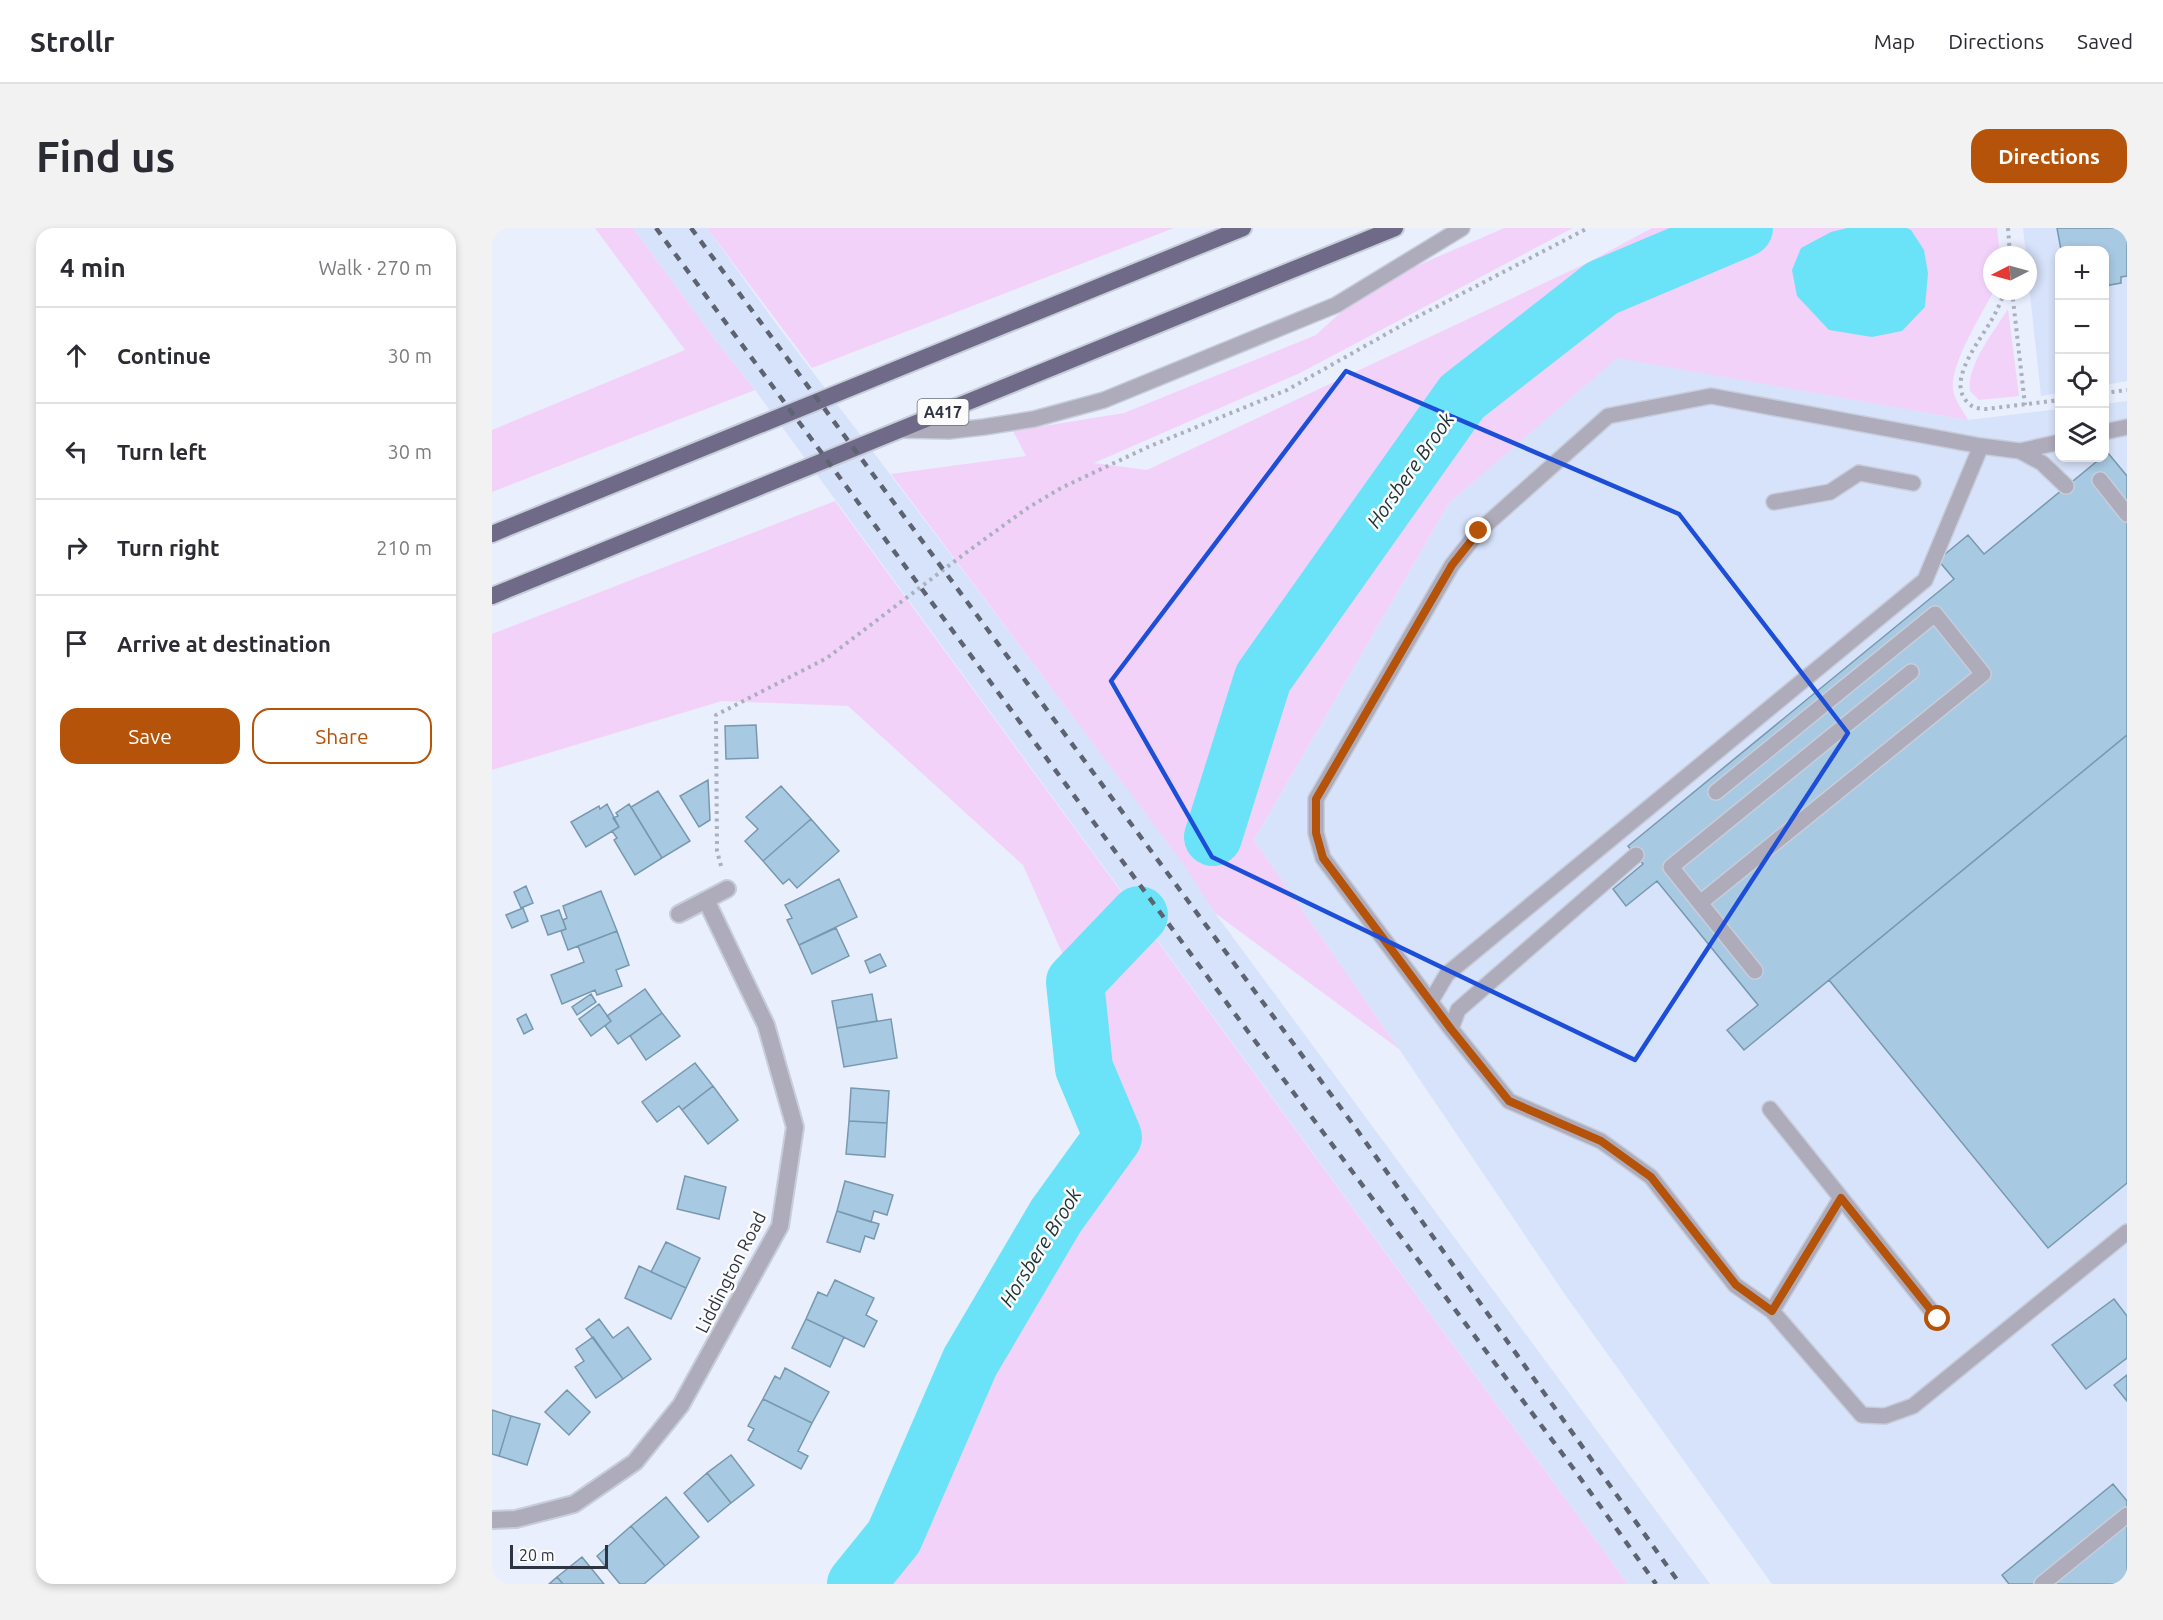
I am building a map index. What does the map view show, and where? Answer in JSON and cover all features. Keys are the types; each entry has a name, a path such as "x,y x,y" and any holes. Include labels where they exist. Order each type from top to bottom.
{"highway":[{"path":"492,534 1243,228"},
{"name":"A417","path":"492,596 1395,228"}],"street":[{"path":"679,914 727,889"},
{"name":"Liddington Road","path":"492,1520 516,1519 574,1504 635,1462 681,1406 780,1226 795,1127 766,1025 706,900"}],"lane":[{"path":"900,430 949,431 984,427 1034,419 1104,399 1336,305 1462,228"},
{"path":"2055,443 2020,451 1981,446 1711,396 1608,416 1479,531 1452,565 1316,799 1316,833 1323,858 1451,1029 1509,1101 1601,1141 1651,1177 1736,1285 1772,1311 1862,1414 1885,1416 1912,1406 2127,1232"},
{"path":"2109,431 2127,428"},
{"path":"1431,1001 1447,974 1924,580 1981,446"},
{"path":"2020,451 2042,464 2066,486"},
{"path":"1774,502 1830,492 1859,473 1913,483"},
{"path":"2100,480 2127,514"},
{"path":"1700,903 1983,674 1935,614 1716,792"},
{"path":"1755,971 1671,867 1911,672"},
{"path":"1451,1029 1458,1010 1636,855"},
{"path":"1770,1109 1938,1319"},
{"path":"1772,1311 1841,1198"},
{"path":"2042,1584 2127,1515"}],"path":[{"path":"727,889 717,851 716,715 827,658 1026,509 1061,488 1148,447 1287,390 1411,320 1588,228"},
{"path":"2008,228 2009,246"},
{"path":"2001,300 1965,366 1959,384 1965,400 1978,409 2055,401"},
{"path":"2013,300 2025,405"},
{"path":"2109,392 2127,390"}],"highlighted area":[{"path":"1346,371 1679,514 1848,733 1635,1060 1212,857 1111,681"}],"shaded area":[{"path":"595,228 633,228 755,390 492,492 492,430 685,350"},
{"path":"633,228 707,228 772,318 1186,866 1215,913 1710,1584 1628,1584 755,390"},
{"path":"707,228 1174,228 812,368"},
{"path":"1504,228 1573,228 1300,373 1094,463 1147,470 1589,262 1652,228 1997,228 1999,246 1983,246 1983,300 1989,300 1961,354 1953,379 1954,394 1968,420 1617,358 1449,503 1254,840 1399,1049 1215,913 1185,866 891,474 1026,456 1013,431 1124,413 1316,335 1359,299 1415,267"},
{"path":"2023,228 2127,228 2127,381 2109,384 2109,246 2055,246 2055,394 2041,396 2031,300 2037,300 2037,246 2025,246"},
{"path":"2008,309 2019,396 1979,400 1970,391 1972,371"},
{"path":"1617,357 1968,420 2055,409 2055,462 2109,462 2109,403 2127,401 2127,1584 1772,1584 1566,1296 1254,840 1449,503"},
{"path":"835,501 1628,1584 856,1584 894,1537 970,1362 1056,1216 1112,1137 1084,1068 1075,982 1023,865 848,706 722,701 492,770 492,634"}],"water":[{"path":"1847,228 1907,228 1911,230 1924,250 1928,273 1925,307 1902,331 1872,337 1829,330 1797,296 1792,270 1801,248 1831,232"}],"building":[{"path":"2057,228 2127,228 2127,276 2121,277 2121,283 2109,285 2109,246 2060,246"},
{"path":"2109,454 2127,476 2127,735 1744,1050 1727,1030 1758,1005 1657,881 1626,906 1613,889 1643,864 1628,846 1954,579 1938,560 1968,535 1984,554 2096,462 2109,462"},
{"path":"756,725 758,758 726,759 725,726"},
{"path":"2127,735 2127,1183 2048,1248 1829,980"},
{"path":"708,780 710,820 699,827 680,796"},
{"path":"781,786 811,819 763,861 745,841 758,829 746,817"},
{"path":"658,791 690,841 662,858 631,807"},
{"path":"607,804 619,827 586,847 571,822"},
{"path":"629,804 662,858 635,875 614,840 617,838 612,831 619,827 613,818 618,816 616,813"},
{"path":"811,819 839,851 797,888 789,879 783,884 763,861"},
{"path":"839,879 857,917 799,945 787,920 792,918 785,905"},
{"path":"526,886 533,903 521,908 514,892"},
{"path":"601,891 617,931 568,950 561,931 566,929 563,920 567,918 563,906"},
{"path":"523,908 528,921 512,928 506,915"},
{"path":"559,910 566,929 548,935 541,916"},
{"path":"836,928 849,956 812,974 799,945"},
{"path":"617,931 629,965 616,970 622,986 597,995 595,990 562,1004 551,975 584,962 578,946"},
{"path":"880,954 886,966 870,973 865,961"},
{"path":"645,989 662,1013 618,1044 605,1026 611,1021 607,1016"},
{"path":"591,994 596,1002 577,1015 572,1007"},
{"path":"872,994 877,1021 837,1028 832,1001"},
{"path":"599,1004 611,1021 591,1036 579,1019"},
{"path":"662,1013 680,1036 646,1060 630,1036"},
{"path":"526,1014 533,1029 524,1034 517,1019"},
{"path":"891,1019 897,1058 844,1067 837,1028"},
{"path":"695,1063 713,1086 682,1110 679,1106 657,1122 642,1102"},
{"path":"713,1086 738,1120 708,1144 682,1110"},
{"path":"851,1088 889,1091 887,1123 849,1121"},
{"path":"849,1121 887,1123 885,1157 846,1154"},
{"path":"685,1176 726,1187 719,1219 677,1209"},
{"path":"845,1181 893,1195 887,1215 874,1211 871,1222 837,1211"},
{"path":"837,1211 879,1224 874,1239 865,1236 860,1252 827,1242"},
{"path":"666,1242 700,1258 686,1288 651,1272"},
{"path":"639,1266 686,1288 671,1319 625,1298"},
{"path":"835,1280 874,1298 866,1315 877,1321 864,1347 806,1319 818,1292 827,1296"},
{"path":"2114,1299 2127,1316 2127,1358 2086,1389 2052,1345"},
{"path":"599,1319 613,1338 628,1327 651,1359 623,1379 586,1329"},
{"path":"806,1319 844,1337 830,1367 792,1348"},
{"path":"593,1337 623,1379 596,1398 575,1367 584,1361 576,1349"},
{"path":"785,1368 829,1392 812,1423 763,1399 775,1376 780,1379"},
{"path":"2127,1375 2127,1401 2114,1385"},
{"path":"567,1390 590,1412 569,1435 545,1412"},
{"path":"763,1399 812,1423 798,1451 808,1456 801,1469 748,1440 754,1429 748,1426"},
{"path":"492,1410 511,1416 499,1456 492,1454"},
{"path":"511,1416 540,1424 527,1465 499,1456"},
{"path":"731,1455 754,1485 731,1503 707,1473"},
{"path":"707,1473 731,1503 708,1522 684,1493"},
{"path":"2113,1484 2127,1501 2127,1584 2009,1584 2002,1575"},
{"path":"666,1497 699,1537 665,1566 631,1526"},
{"path":"631,1526 665,1566 644,1584 620,1584 597,1556"},
{"path":"582,1557 604,1584 563,1584 557,1577"},
{"path":"557,1577 563,1584 549,1584"}],"waterway":[{"name":"Horsbere Brook","path":"1213,837 1263,678 1462,397 1602,288 1744,228"},
{"name":"Horsbere Brook","path":"856,1584 894,1537 970,1362 1056,1216 1113,1137 1084,1068 1075,982 1139,915"}],"railway":[{"path":"656,228 1232,1010 1573,1468 1656,1584"},
{"path":"691,228 1352,1123 1680,1584"}],"route":[{"path":"1479,531 1452,565 1316,799 1316,833 1323,858 1451,1029 1509,1101 1601,1141 1651,1177 1736,1285 1772,1311 1841,1198 1938,1319"}]}
